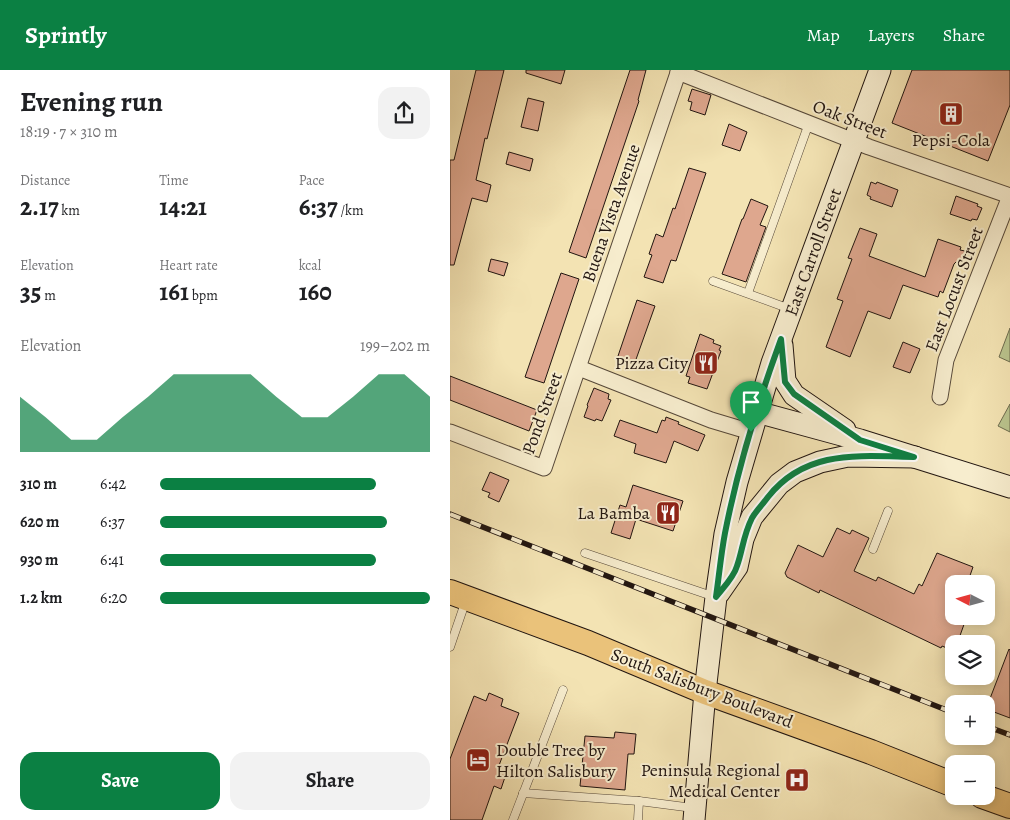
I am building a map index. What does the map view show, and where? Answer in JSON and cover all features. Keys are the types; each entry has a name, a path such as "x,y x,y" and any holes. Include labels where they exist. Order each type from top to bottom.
{"main road":[{"name":"East Carroll Street","path":"695,814 716,597 725,534 737,482 754,422 791,309 880,70"},
{"path":"781,339 785,382 794,394 860,440"},
{"path":"754,422 860,440 1010,487"},
{"path":"716,597 737,567 743,539 752,517 779,484 794,472 820,462 848,456 914,457"},
{"name":"South Salisbury Boulevard","path":"459,595 588,643 706,692 871,752 945,781"},
{"path":"995,801 1010,806"}],"street":[{"name":"Oak Street","path":"679,71 853,141 1010,196"},
{"name":"Buena Vista Avenue","path":"579,368 679,71"},
{"name":"East Locust Street","path":"940,398 946,360 1010,196"},
{"name":"Pond Street","path":"450,432 544,468 579,368 711,420 754,422"}],"lane":[{"path":"748,293 809,123"},
{"path":"712,281 791,309"},
{"path":"873,549 888,511"},
{"path":"586,553 716,597"},
{"path":"450,647 459,595"},
{"path":"513,820 562,690"},
{"path":"523,793 639,801 695,814"},
{"path":"638,820 639,801"}],"green space":[{"path":"1010,328 1010,362 999,357"},
{"path":"1010,404 1010,432 998,426"}],"building":[{"path":"476,70 504,70 487,139 485,138 476,180 491,185 487,202 472,198 454,265 450,265 450,160 454,160"},
{"path":"526,70 565,70 561,84 526,73"},
{"path":"630,70 646,70 639,101 586,258 569,252"},
{"name":"Pepsi-Cola","path":"912,70 1010,70 1010,105 988,161 892,123"},
{"path":"692,89 711,95 705,115 690,110 692,102 688,101"},
{"path":"528,98 544,102 538,131 521,127"},
{"path":"729,124 747,132 740,151 722,145"},
{"path":"509,152 533,159 530,171 506,164"},
{"path":"689,168 706,173 676,261 671,260 663,283 644,277 652,255 649,254 656,234 663,237"},
{"path":"871,182 876,184 877,182 898,190 892,207 870,199 871,197 867,195"},
{"path":"956,196 978,204 977,206 982,208 977,220 972,219 971,221 950,214"},
{"path":"751,199 768,206 760,225 766,227 746,282 722,274"},
{"path":"860,228 877,234 869,256 925,277 938,239 961,247 960,250 965,251 961,264 956,262 954,264 943,293 940,291 938,297 903,285 890,319 868,311 850,357 826,347 843,301 837,299 852,259 848,258"},
{"path":"491,259 508,263 504,276 488,271"},
{"path":"561,273 579,279 544,383 525,377"},
{"path":"637,300 655,306 634,365 617,359"},
{"path":"700,334 714,340 713,343 721,346 719,350 721,351 707,389 688,383 690,377 686,376"},
{"path":"903,342 920,349 910,373 893,367"},
{"path":"450,376 537,410 529,431 450,400"},
{"path":"594,388 609,394 608,399 611,400 602,421 596,419 595,421 584,417"},
{"path":"666,417 705,435 698,451 674,441 666,463 634,453 636,444 614,436 620,420 657,433 662,420 665,421"},
{"path":"490,472 509,480 499,502 488,497 490,493 482,490"},
{"path":"633,485 683,501 673,531 636,519 630,539 611,533 620,505 626,507"},
{"path":"837,528 850,534 852,530 869,538 854,571 876,581 878,577 914,594 919,584 922,586 937,553 973,567 970,575 945,575 945,625 964,625 960,635 945,635 945,647 942,646 941,648 820,590 819,593 787,577 785,573 798,545 823,557"},
{"path":"1009,649 1010,718 995,712 995,695 991,695"},
{"name":"Double Tree by Hilton Salisbury","path":"489,693 503,699 501,706 519,713 498,768 507,771 501,789 494,786 482,820 450,820 450,759 474,696 486,701"},
{"path":"615,732 636,734 634,754 628,754 625,790 580,786 585,736 614,738"}],"railway":[{"path":"450,514 945,709"},
{"path":"995,729 1010,735"}],"place":[{"name":"Pepsi-Cola","path":"951,114"},
{"name":"Pizza City","path":"706,363"},
{"name":"La Bamba","path":"668,513"},
{"name":"Double Tree by Hilton Salisbury","path":"478,760"},
{"name":"Peninsula Regional Medical Center","path":"797,780"}],"route":[{"path":"781,339 785,382 794,394 860,440 914,457 848,456 820,462 794,472 779,484 752,517 743,539 737,567 716,597 725,534 751,432 781,339"}]}
